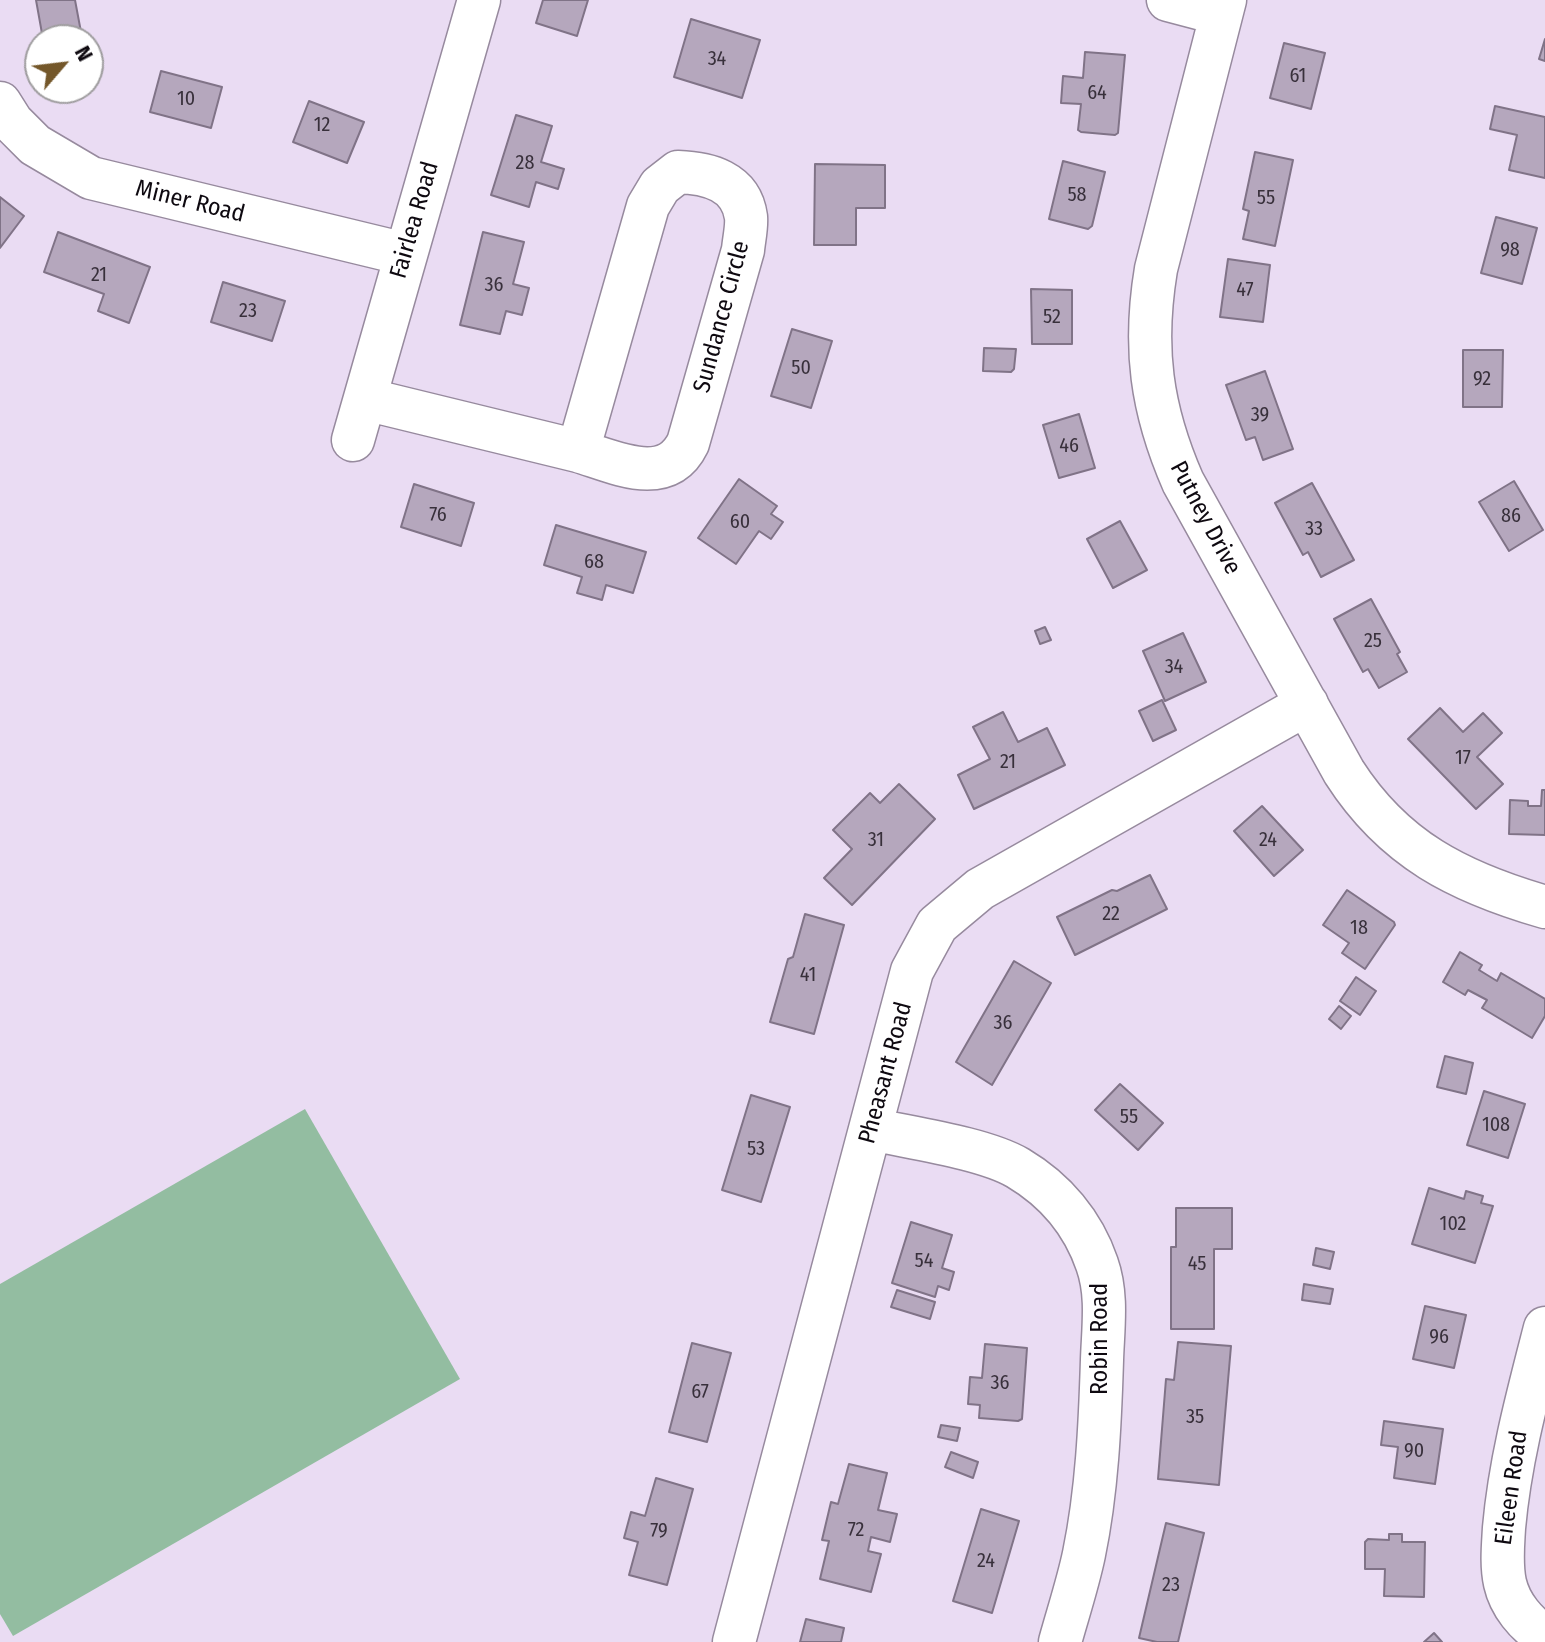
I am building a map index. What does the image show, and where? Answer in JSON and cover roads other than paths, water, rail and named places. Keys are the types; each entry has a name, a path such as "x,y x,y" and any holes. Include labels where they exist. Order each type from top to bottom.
{"street":[{"name":"Fairlea Road","path":"353,440 479,0"},
{"path":"1168,0 1223,7"},
{"name":"Putney Drive","path":"1223,7 1149,307 1150,367 1162,427 1183,482 1358,794 1388,828 1456,875 1493,892 1545,907"},
{"name":"Miner Road","path":"0,103 12,122 35,145 91,178 405,254"},
{"name":"Sundance Circle","path":"365,399 578,451 652,469 663,468 682,455 688,443 743,250 746,216 737,193 722,180 698,173 678,172 660,186 648,206 578,451"},
{"name":"Pheasant Road","path":"734,1642 912,971 937,925 980,889 1307,704"},
{"name":"Robin Road","path":"871,1129 992,1157 1017,1167 1066,1207 1085,1235 1098,1265 1104,1293 1099,1437 1084,1553 1060,1642"},
{"name":"Eileen Road","path":"1545,1328 1514,1449 1503,1547 1505,1583 1510,1597 1522,1616 1545,1636"}]}
